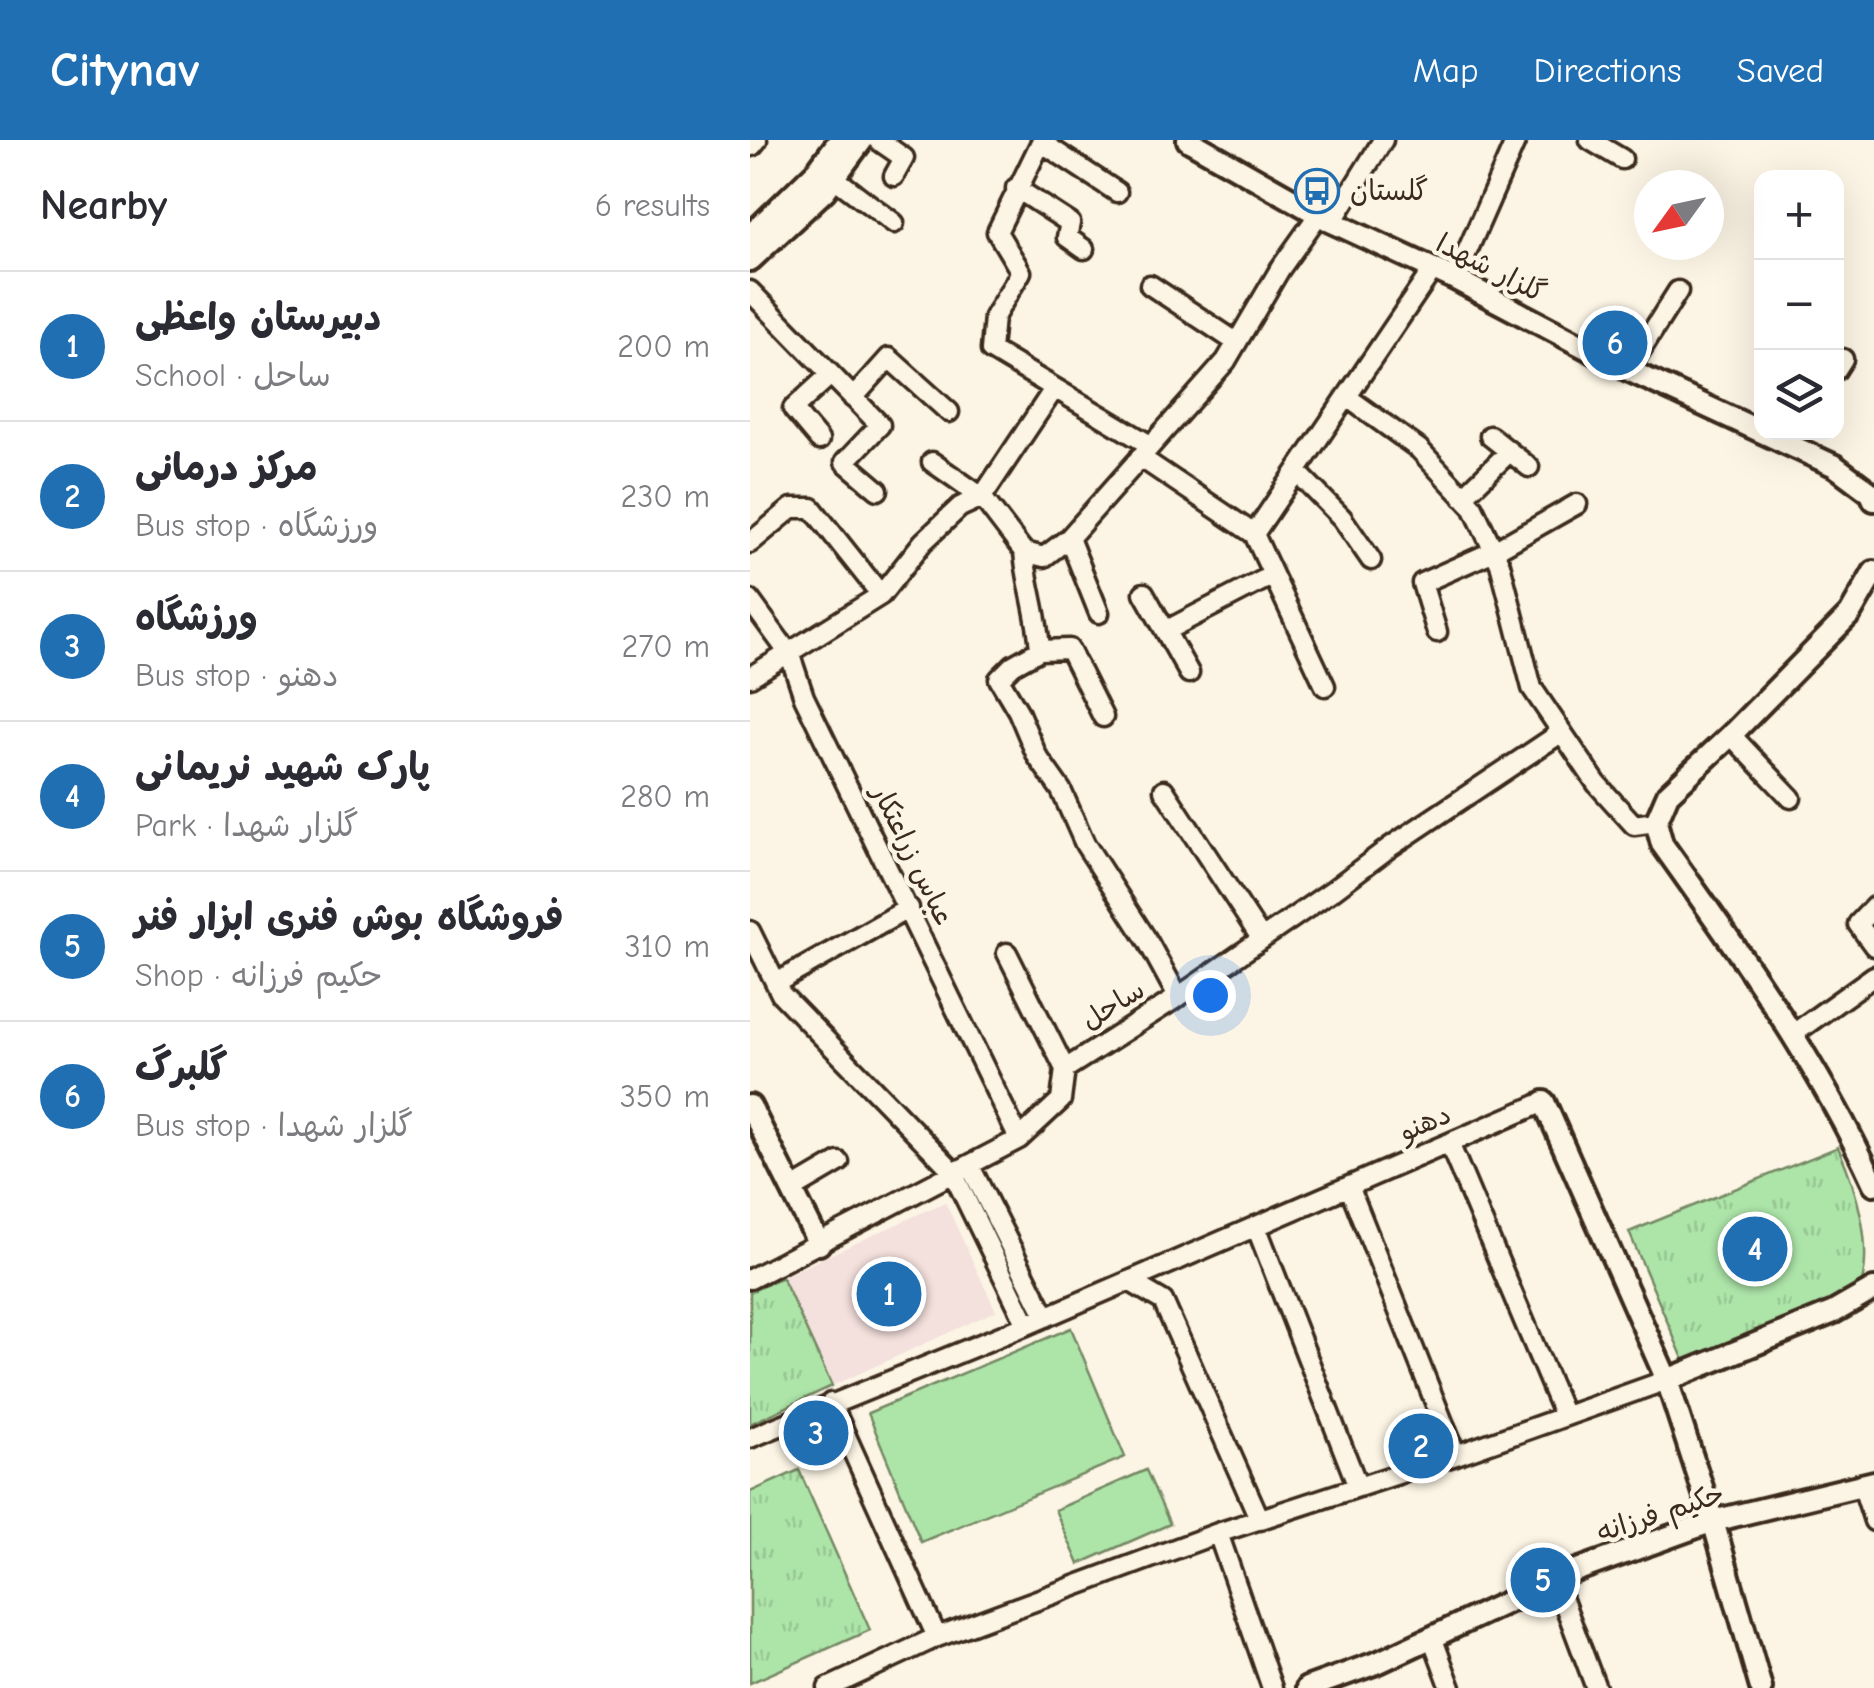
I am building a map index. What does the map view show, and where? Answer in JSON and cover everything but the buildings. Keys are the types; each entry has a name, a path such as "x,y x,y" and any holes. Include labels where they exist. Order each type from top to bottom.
{"main road":[{"path":"750,237 818,171 841,140"},
{"path":"750,259 814,200 861,140"}],"street":[{"path":"878,140 904,158 894,176"},
{"name":"گلزار شهدا","path":"1188,140 1213,145 1326,218 1454,279 1628,370 1754,422"},
{"path":"1024,552 1044,557 1068,538 1226,360 1280,270 1326,218 1383,140"},
{"path":"1454,279 1516,140"},
{"path":"1590,140 1622,159"},
{"path":"1117,192 1042,141 997,232 1021,272 994,317 992,350 1145,451 1254,534 1326,686"},
{"path":"833,177 894,223"},
{"path":"1016,188 1070,223 1067,237 1084,249"},
{"path":"1254,534 1433,269"},
{"path":"1150,284 1236,342"},
{"path":"750,291 880,424 844,462 878,490"},
{"path":"1628,370 1678,291"},
{"path":"853,398 889,358 949,412"},
{"path":"819,440 793,409 830,375"},
{"path":"750,677 881,595 923,542 960,507 982,497 1054,390"},
{"path":"1347,397 1419,449 1473,506 1494,551 1532,688 1597,784 1634,825 1656,822"},
{"path":"1490,436 1529,467"},
{"name":"گلزار شهدا","path":"1797,440 1871,493 1874,500"},
{"path":"1463,496 1510,452"},
{"path":"932,462 982,497 1024,552 1027,586 1038,618 1040,650"},
{"path":"1297,472 1342,518 1370,560"},
{"path":"1437,632 1422,583 1494,551 1577,504"},
{"path":"750,543 792,508 812,508 881,595"},
{"path":"1068,538 1099,613"},
{"path":"1874,572 1850,614 1732,735 1668,794 1656,822 1662,844 1828,1089 1874,1184"},
{"path":"1167,630 1274,575"},
{"path":"1144,593 1188,674"},
{"name":"عباس زراعتکار","path":"750,600 790,654 804,698 1019,1139"},
{"path":"1103,717 1069,649 1040,650 1013,664 999,679 1037,756 1061,790 1085,844 1147,940 1178,998"},
{"name":"ساحل","path":"1064,1069 1178,998 1562,732"},
{"path":"1732,735 1791,798"},
{"path":"1164,790 1262,938"},
{"path":"1874,907 1858,924 1874,946"},
{"path":"776,983 908,908"},
{"path":"750,931 781,994 962,1170 1046,1317"},
{"path":"752,1273 819,1244 1019,1139 1061,1100 1064,1069 1006,953"},
{"path":"1793,1034 1874,976"},
{"name":"دهنو","path":"750,1438 1027,1326 1544,1102 1667,1380 1761,1688"},
{"path":"750,1106 819,1244"},
{"path":"1449,1143 1564,1416"},
{"path":"793,1189 839,1162"},
{"path":"962,1170 1027,1326"},
{"path":"1349,1186 1456,1455"},
{"path":"1256,1226 1358,1487"},
{"path":"1129,1281 1163,1301 1260,1520"},
{"path":"828,1688 938,1637 1218,1533 1667,1380 1834,1312 1874,1290"},
{"path":"831,1403 938,1637"},
{"path":"1868,1484 1874,1521"},
{"name":"حکیم فرزانه","path":"1306,1688 1379,1662 1556,1579 1713,1521 1868,1484"},
{"path":"1218,1533 1272,1688"},
{"path":"1556,1579 1596,1688"},
{"path":"1432,1637 1451,1688"}],"shaded area":[{"path":"945,1202 996,1311 832,1386 782,1277"}],"green space":[{"path":"1838,1147 1851,1181 1864,1237 1860,1289 1685,1363 1629,1232"},
{"path":"782,1277 832,1386 750,1424 750,1292"},
{"path":"1071,1328 1125,1457 921,1542 868,1413"},
{"path":"799,1470 870,1630 750,1683 750,1492"},
{"path":"1146,1470 1170,1524 1079,1564 1055,1510"}],"place":[{"name":"گلستان","path":"1317,191"},
{"name":"گلبرگ","path":"1615,343"},
{"name":"پارک شهید نریمانی","path":"1755,1249"},
{"name":"دبیرستان واعظی","path":"889,1294"},
{"name":"ورزشگاه","path":"816,1433"},
{"name":"مرکز درمانی","path":"1421,1446"},
{"name":"فروشگاه بوش فنری ابزار فنر","path":"1543,1580"}]}
